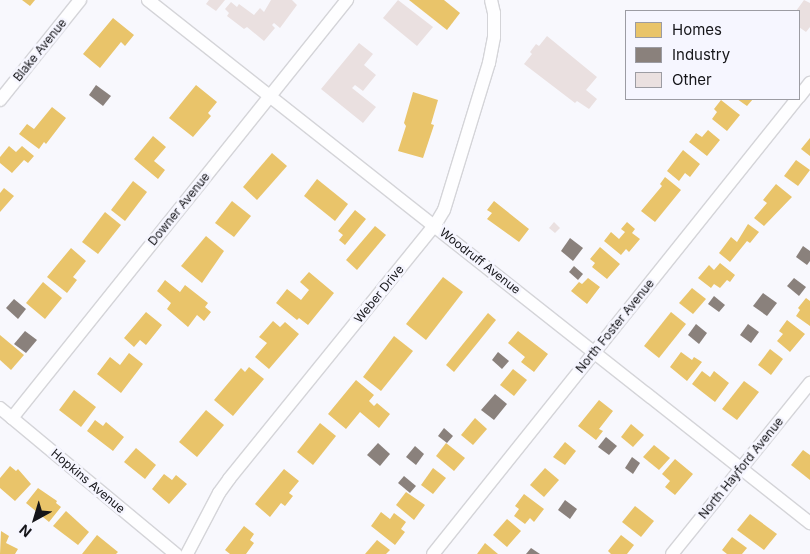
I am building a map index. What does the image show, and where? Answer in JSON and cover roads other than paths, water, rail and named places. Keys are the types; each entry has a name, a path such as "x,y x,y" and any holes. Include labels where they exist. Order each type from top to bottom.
{"street":[{"name":"Blake Avenue","path":"0,100 80,0"},
{"name":"Woodruff Avenue","path":"148,0 810,523"},
{"name":"Downer Avenue","path":"12,418 347,0"},
{"name":"Weber Drive","path":"187,554 229,478 435,225 444,210 489,63 494,37 494,13 491,0"},
{"name":"North Foster Avenue","path":"800,95 810,82"},
{"name":"North Foster Avenue","path":"433,554 796,100"},
{"name":"North Hayford Avenue","path":"672,554 810,382"},
{"name":"Hopkins Avenue","path":"0,408 176,554"}]}
